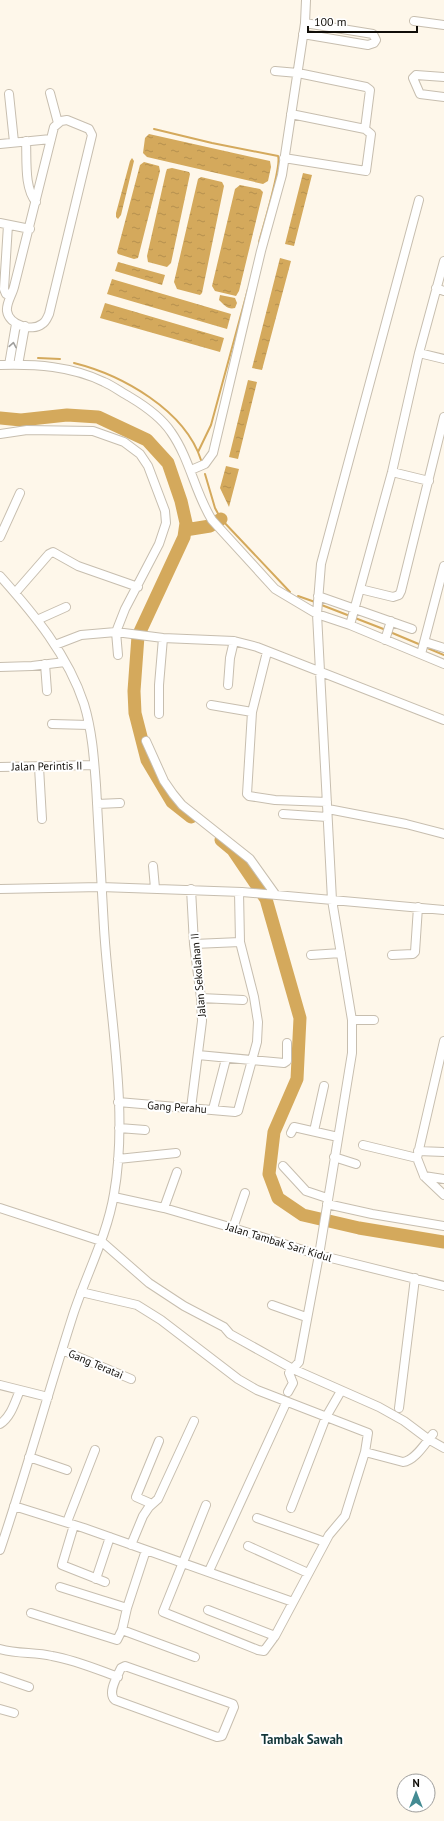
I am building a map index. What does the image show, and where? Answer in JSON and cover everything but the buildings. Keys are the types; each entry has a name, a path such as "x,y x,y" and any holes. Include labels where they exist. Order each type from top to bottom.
{"street":[{"path":"197,468 213,453 261,251 282,175 305,23 306,0"},
{"path":"414,21 444,25"},
{"path":"303,34 368,45 374,43 376,40 373,34 305,23"},
{"path":"275,71 298,73 369,88 370,95 365,129"},
{"path":"444,77 416,74 413,78 420,94 444,97"},
{"path":"50,93 58,123"},
{"path":"9,94 14,142"},
{"path":"284,158 365,171 367,170 371,134 365,129 291,114"},
{"path":"67,120 89,129 92,135 48,314 45,322 41,326 25,326 16,324 10,319 7,312 7,304 30,229 54,127 58,123 67,120"},
{"path":"0,144 51,139"},
{"path":"26,141 29,188 31,197 36,202"},
{"path":"288,1392 293,1383 289,1373 299,1362 306,1317 319,1255 352,1053 352,1020 332,900 318,605 321,564 420,200"},
{"path":"11,295 6,294 4,289 4,224 30,229"},
{"path":"352,616 392,472 418,353 440,290 444,261"},
{"path":"9,365 16,324"},
{"path":"18,365 25,326"},
{"path":"418,353 444,359"},
{"path":"0,365 64,368 80,372 105,382 138,402 162,422 171,432 197,468 204,507 212,520 275,589 388,630 423,647 444,664"},
{"path":"360,590 393,597 399,595 429,481 444,416"},
{"path":"0,434 27,430 93,431 124,442 140,454 160,494 165,511 166,523 159,544 138,587 125,609 119,632 118,655"},
{"path":"392,472 429,481"},
{"path":"0,537 20,493"},
{"path":"15,593 49,554 53,552 78,566 138,587"},
{"path":"423,647 444,566"},
{"path":"0,576 37,620 55,645 65,662 84,704 89,725 97,804 101,887 119,1128 118,1159 114,1197 101,1241 81,1292 62,1350 42,1395 29,1457 2,1539 0,1550"},
{"path":"318,605 388,630 412,629"},
{"path":"37,620 66,607"},
{"path":"55,645 81,635 119,632 163,638 234,641 257,647 321,673 386,696 444,720"},
{"path":"159,714 159,685 163,638"},
{"path":"228,684 230,658 234,641"},
{"path":"423,647 444,648"},
{"path":"267,652 252,712 248,795 406,824 444,834"},
{"path":"0,667 65,662"},
{"path":"44,664 47,691"},
{"path":"211,705 252,712"},
{"path":"52,724 89,725"},
{"path":"146,741 164,781 182,805 217,830 250,859 272,893"},
{"name":"Jalan Perintis II","path":"0,766 94,765"},
{"path":"39,766 42,819"},
{"path":"97,804 120,803"},
{"path":"283,814 327,809"},
{"path":"153,866 155,888"},
{"path":"0,889 101,887 191,889 272,893 444,910"},
{"name":"Jalan Sekolahan II","path":"191,889 194,944 201,998 202,1027 191,1108"},
{"path":"240,892 240,942 254,997 258,1022 257,1042 253,1060"},
{"path":"392,955 413,954 415,952 418,907"},
{"path":"194,944 240,942"},
{"path":"310,955 341,953"},
{"path":"201,998 243,1000"},
{"path":"352,1020 374,1020"},
{"path":"444,1041 417,1154 424,1176 444,1195"},
{"path":"198,1055 286,1063 287,1043"},
{"path":"213,1109 226,1058"},
{"name":"Gang Perahu","path":"118,1102 237,1112 253,1060"},
{"path":"314,1131 324,1086"},
{"path":"291,1133 294,1127 338,1137"},
{"path":"119,1128 145,1130"},
{"path":"363,1145 417,1154 444,1152"},
{"path":"118,1159 176,1153"},
{"path":"334,1157 356,1164"},
{"path":"283,1166 306,1191 327,1204 379,1215 444,1226"},
{"path":"164,1208 177,1172"},
{"path":"424,1176 444,1179"},
{"path":"234,1228 245,1193"},
{"name":"Jalan Tambak Sari Kidul","path":"114,1197 164,1208 319,1255 444,1286"},
{"path":"0,1208 101,1241 149,1283 168,1296 224,1327 230,1334 293,1369 341,1390 398,1418 430,1437 444,1448"},
{"path":"399,1408 415,1278"},
{"path":"81,1292 126,1302 144,1309 161,1320 238,1379 257,1390 286,1403 368,1433 365,1452 345,1516 325,1542 275,1636 267,1649 264,1651 258,1650 162,1612 206,1505"},
{"path":"272,1306 306,1317"},
{"name":"Gang Teratai","path":"62,1350 130,1379"},
{"path":"0,1386 42,1395"},
{"path":"0,1424 5,1421 10,1413 20,1390"},
{"path":"291,1508 326,1417 341,1390"},
{"path":"210,1571 286,1403"},
{"path":"130,1545 143,1516 158,1499 194,1421"},
{"path":"365,1452 406,1462 409,1461 430,1437"},
{"path":"152,1504 136,1497 159,1441"},
{"path":"95,1450 70,1524 62,1565 105,1582"},
{"path":"29,1457 67,1470"},
{"path":"14,1506 210,1571 293,1602"},
{"path":"257,1518 325,1542"},
{"path":"96,1579 110,1537"},
{"path":"248,1546 308,1573"},
{"path":"31,1613 115,1640 119,1638 146,1550"},
{"path":"60,1587 127,1608"},
{"path":"208,1610 275,1636"},
{"path":"122,1630 195,1657"},
{"path":"0,1649 23,1654 54,1656 118,1677"},
{"path":"127,1666 234,1704 234,1707 222,1736 217,1738 115,1700 112,1698 111,1693 118,1677 122,1667 127,1666"},
{"path":"0,1677 28,1687"},
{"path":"0,1709 14,1712"}],"water":[{"path":"149,134 270,161 271,167 268,181 263,184 147,157 143,153 145,138"},
{"path":"132,158 134,161 121,215 118,219 116,217 116,213"},
{"path":"144,162 159,166 160,171 138,258 134,259 118,254 117,252 140,165"},
{"path":"172,168 189,172 190,174 171,263 167,267 148,262 147,256 166,172 167,169"},
{"path":"303,173 312,175 294,246 285,244"},
{"path":"201,177 222,182 224,186 202,293 200,295 177,289 174,282 198,179"},
{"path":"240,185 260,189 263,192 239,291 236,296 215,291 212,286 235,189"},
{"path":"280,258 291,261 262,370 252,368"},
{"path":"118,262 165,275 162,285 115,271"},
{"path":"112,279 231,314 227,329 107,294"},
{"path":"220,295 235,298 237,303 235,308 228,308 224,305 219,300"},
{"path":"105,303 224,338 220,352 100,318"},
{"path":"248,380 257,382 238,459 229,457"},
{"path":"226,466 239,469 229,507 220,488"}],"waterway":[{"path":"154,129 212,143 278,156 275,183 259,242"},
{"path":"198,452 211,425 248,289"},
{"path":"38,358 60,359"},
{"path":"74,363 112,376 150,397 181,425 193,442 201,460"},
{"path":"0,418 21,420 67,415 98,417 147,440 168,463 181,501 186,523 184,537 138,636 134,691 135,713 147,760 172,802 191,817"},
{"path":"205,474 215,508 221,519 290,592"},
{"path":"185,530 210,526 221,519"},
{"path":"298,596 315,602"},
{"path":"319,604 350,616"},
{"path":"355,618 386,630"},
{"path":"390,632 421,645"},
{"path":"425,647 444,655"},
{"path":"221,840 233,850 266,899 300,1018 297,1079 274,1132 269,1174 278,1198 303,1215 359,1228 444,1242"}],"district":[{"name":"Tambak Sawah","path":"302,1739"}]}
